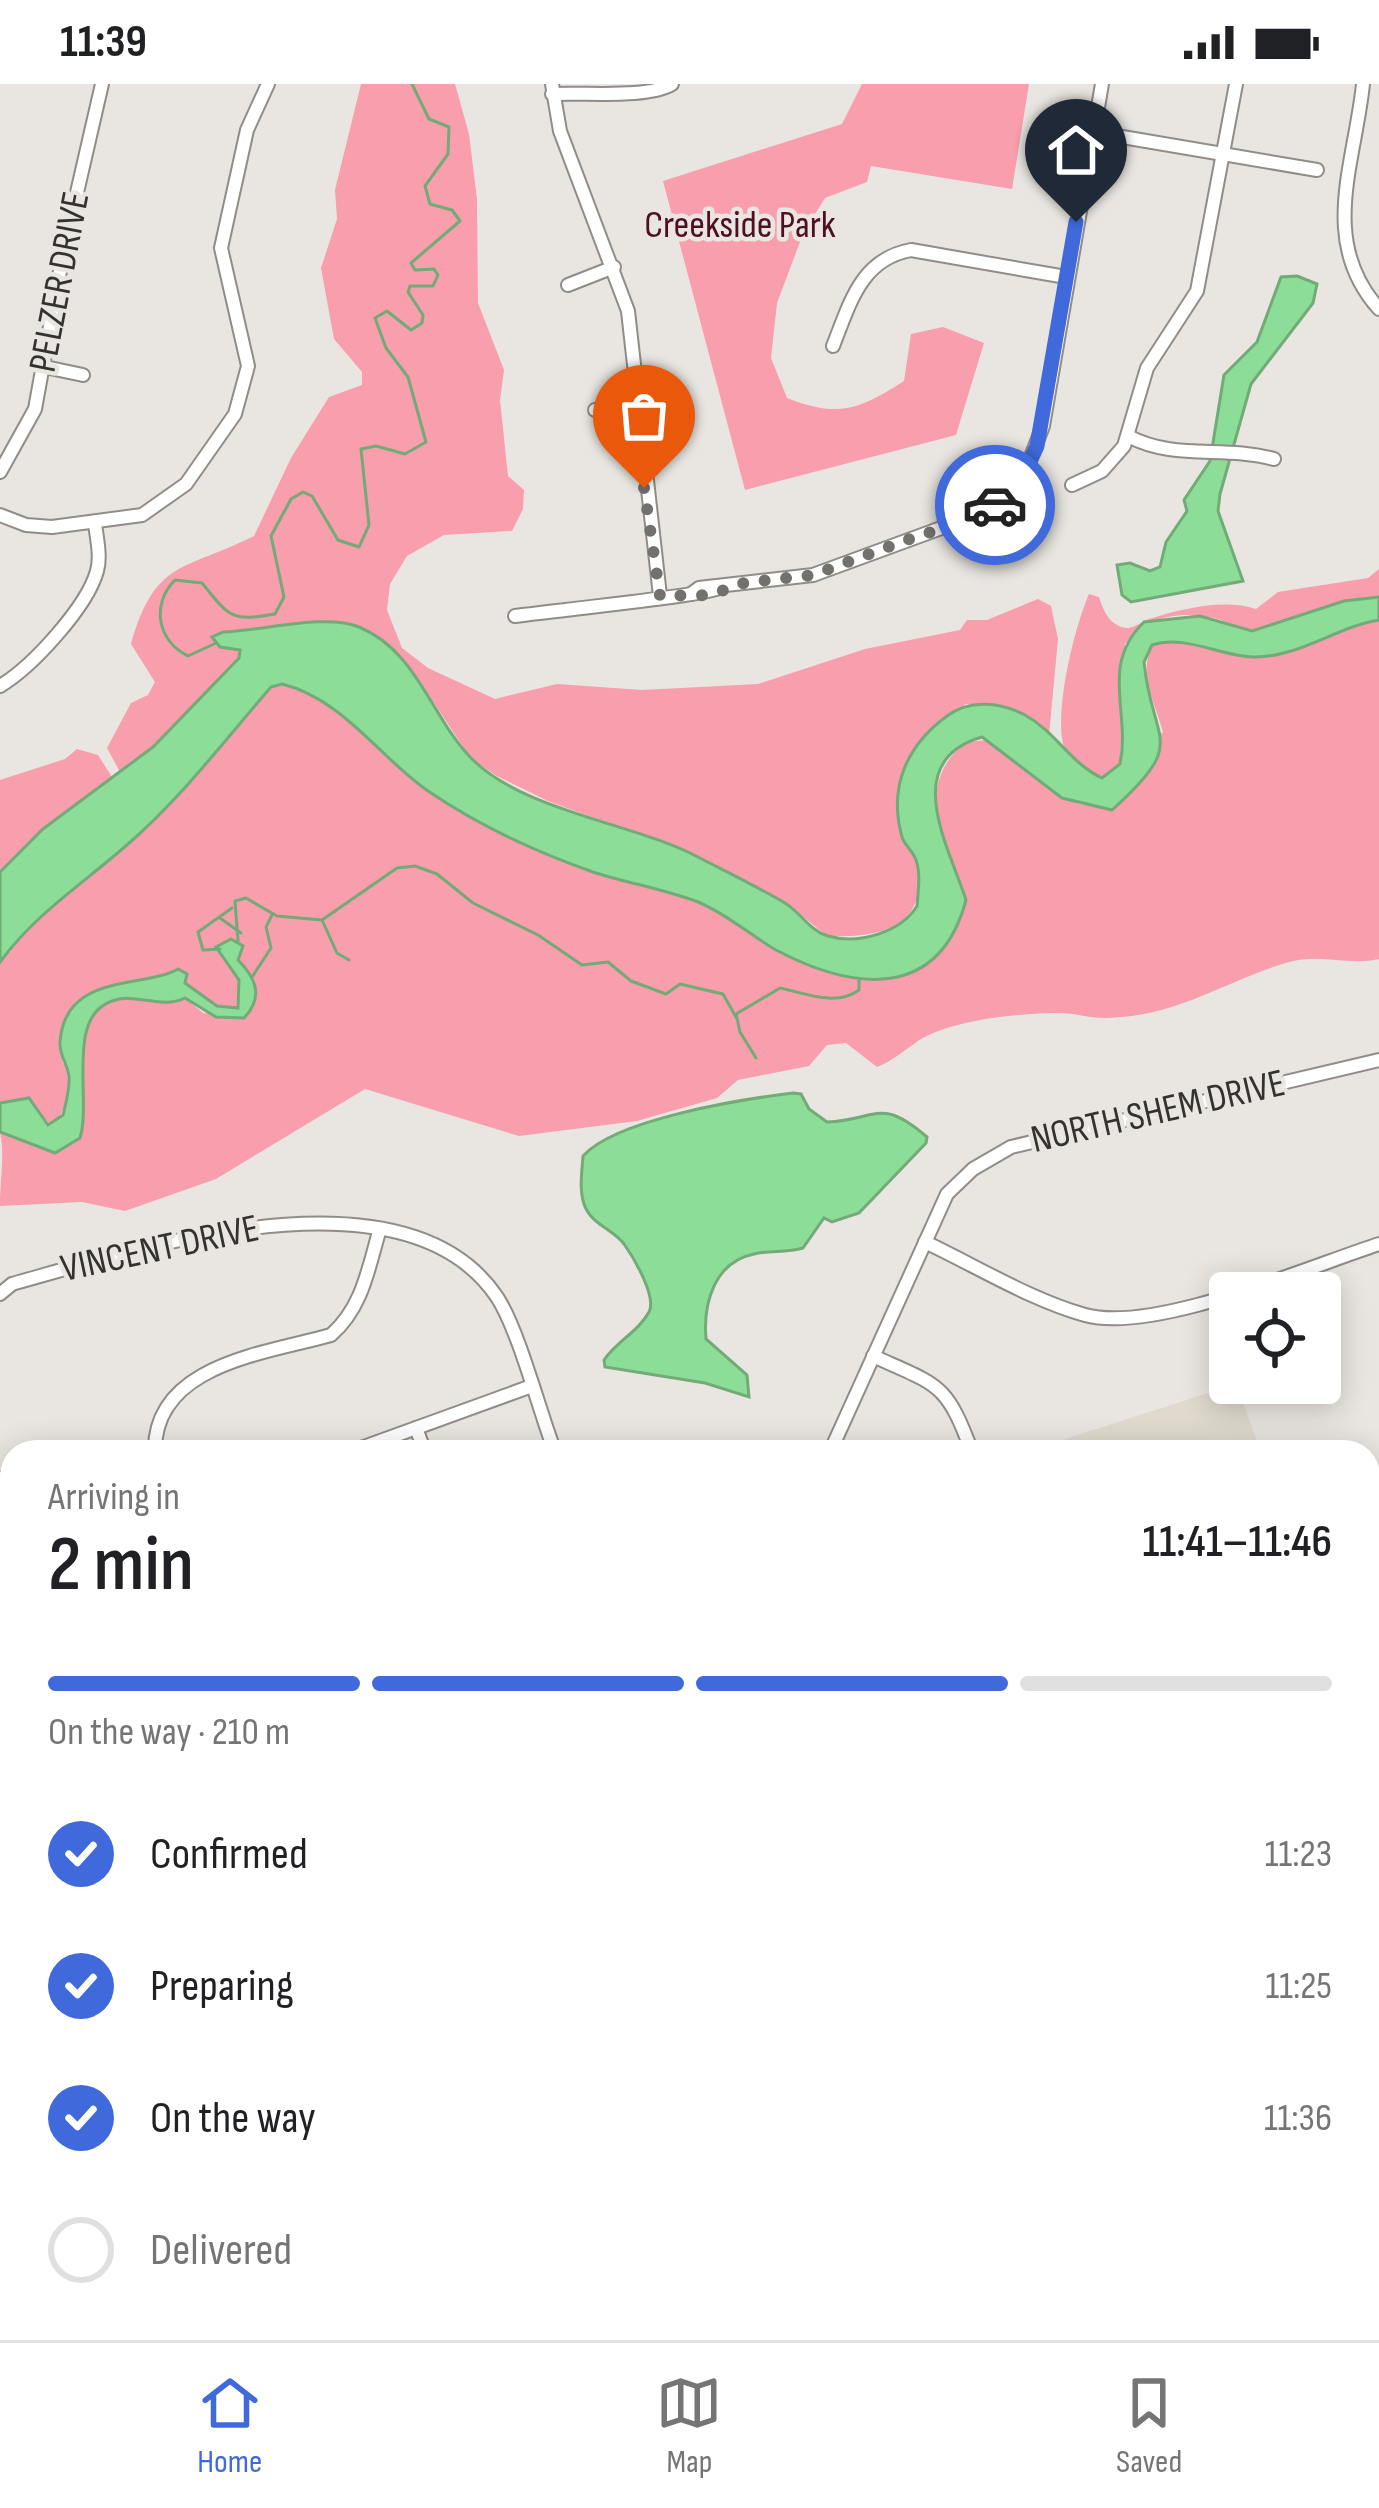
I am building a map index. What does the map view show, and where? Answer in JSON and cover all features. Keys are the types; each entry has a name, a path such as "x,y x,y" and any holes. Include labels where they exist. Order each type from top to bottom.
{"street":[{"name":"PELZER DRIVE","path":"0,472 31,423 102,84"},
{"path":"0,515 26,525 95,524 142,515 168,500 201,466 242,397 246,345 220,253 247,130 268,84"},
{"path":"660,596 651,529 652,487 647,481 628,311 560,131 552,89 618,87 630,94 672,84"},
{"path":"514,616 813,575 944,527 980,520 1025,472 1037,446 1102,84"},
{"path":"1072,485 1102,471 1128,436 1147,368 1183,319 1202,275 1236,84"},
{"path":"1364,84 1342,192 1342,232 1351,267 1379,309"},
{"path":"1093,131 1317,170"},
{"path":"833,346 868,268 890,254 911,250 1066,277"},
{"path":"568,285 614,268"},
{"path":"45,367 83,375"},
{"path":"595,410 638,406"},
{"path":"1128,436 1159,451 1242,450 1274,459"},
{"path":"0,686 34,660 90,588 99,564 95,524"},
{"name":"NORTH SHEM DRIVE","path":"835,1440 946,1194 973,1169 1011,1147 1379,1060"},
{"name":"VINCENT DRIVE","path":"0,1294 12,1284 231,1227 304,1223 379,1232 435,1246 475,1271 500,1301 550,1440"},
{"path":"158,1440 164,1416 185,1382 331,1335 347,1321 360,1298 379,1232"},
{"path":"925,1242 1085,1315 1118,1319 1166,1313 1379,1244"},
{"path":"873,1356 941,1388 953,1401 968,1440"},
{"path":"383,1440 530,1388"},
{"path":"416,1428 420,1440"}],"shaded area":[{"path":"1297,276 1317,284 1313,303 1251,384 1220,494 1218,511 1243,581 1131,602 1122,595 1117,565 1130,563 1150,571 1160,567 1166,542 1187,511 1184,500 1210,461 1224,375 1257,342 1281,277"},
{"path":"1379,597 1379,620 1286,653 1253,657 1177,642 1152,645 1144,662 1159,754 1112,810 1062,798 982,737 957,749 942,765 936,808 966,900 953,933 936,956 915,971 890,978 863,979 805,964 698,902 593,872 508,837 410,778 324,702 282,684 271,687 148,826 45,913 0,962 0,872 43,829 153,747 239,658 240,650 220,647 212,637 223,632 312,622 359,627 395,651 456,741 492,775 547,803 696,856 785,903 822,934 853,939 890,929 917,906 915,857 902,837 898,819 900,784 911,754 947,716 975,705 1015,711 1036,722 1102,778 1120,764 1123,655 1144,622 1200,616 1252,631 1344,601"},
{"path":"231,939 243,946 238,960 255,988 254,1003 244,1018 216,1017 185,998 112,1001 98,1010 84,1041 80,1138 55,1153 0,1132 0,1103 29,1098 48,1125 63,1115 69,1077 60,1042 65,1020 90,993 178,969 187,974 185,983 217,1006 238,1008 239,980 216,947"},
{"path":"801,1094 809,1109 827,1122 888,1114 927,1137 926,1143 859,1213 832,1222 824,1218 803,1248 754,1254 720,1275 709,1299 706,1339 747,1375 749,1397 705,1383 605,1367 609,1353 639,1325 651,1305 624,1244 587,1211 582,1192 583,1156 599,1143 651,1121"},
{"path":"1209,1393 1209,1404 1243,1404 1257,1440 1065,1440"}],"green space":[{"path":"361,84 455,84 469,134 477,199 478,303 504,370 500,400 508,476 524,490 523,509 512,531 444,535 407,556 390,584 387,610 402,648 428,668 495,699 557,684 642,690 758,684 865,649 960,630 967,620 987,620 1038,599 1051,606 1058,639 1049,735 1028,717 966,704 934,728 911,758 899,813 903,839 917,862 919,888 907,917 895,926 864,935 827,936 789,905 690,853 548,801 497,776 471,759 417,677 279,630 224,632 241,650 240,657 154,746 115,778 35,837 0,872 0,780 65,759 77,749 98,755 112,777 120,772 107,748 131,703 148,695 155,682 131,644 150,596 175,571 254,536 291,458 329,397 362,385 362,372 334,339 321,268 337,219 335,190"},
{"name":"Creekside Park","path":"862,84 1029,84 1012,189 871,166 867,182 825,198 803,234 777,303 771,358 787,398 835,409 874,399 904,381 911,334 943,327 984,343 956,435 745,490 663,181 842,124"},
{"path":"1379,569 1379,597 1269,629 1248,631 1191,615 1167,617 1144,627 1125,644 1120,764 1101,778 1067,752 1061,723 1064,685 1089,594 1099,597 1113,622 1129,628 1202,606 1256,609 1278,592 1368,578"},
{"path":"1379,620 1379,959 1289,962 1179,1004 1132,1016 1044,1013 976,1021 931,1034 877,1067 846,1043 827,1045 809,1066 738,1080 717,1098 637,1121 519,1136 365,1089 216,1179 125,1211 82,1202 0,1206 0,1132 55,1152 80,1138 84,1041 98,1010 121,999 167,1002 185,998 203,1013 244,1018 248,974 238,961 243,946 231,939 217,947 239,980 238,1008 217,1006 173,973 88,996 62,1061 68,1095 52,1127 28,1098 0,1103 0,962 48,906 131,842 271,686 291,687 333,708 427,791 507,837 592,871 698,902 817,967 842,974 908,974 959,877 936,806 942,772 966,742 987,740 1062,798 1083,805 1163,732 1147,678 1152,645 1177,642 1240,656 1270,656"}],"waterway":[{"path":"216,643 188,656 164,632 160,611 175,580 202,583 232,614 275,614 284,597 271,536 291,499 303,492 312,496 338,540 359,547 369,525 361,449 376,446 405,454 426,442 408,377 386,348 375,318 387,311 411,330 422,323 423,315 408,292 410,286 433,286 438,275 434,269 415,270 411,263 460,221 452,210 430,204 425,186 448,154 449,127 429,119 412,84"},
{"path":"238,941 235,901 246,898 277,916 322,920 397,868 415,866 437,874 473,903 538,935 582,965 608,962 631,981 666,994 680,984 723,994 736,1017"},
{"path":"220,949 203,950 198,932 232,908"},
{"path":"252,977 271,948 266,927 272,915"},
{"path":"220,918 241,933"},
{"path":"322,920 337,953 349,960"},
{"path":"756,1058 740,1032 736,1014 780,988 840,998 859,990 859,980"}],"way so far":[{"path":"644,488 660,596 710,595 719,588 744,583 813,575 944,527 980,520 995,505"}],"route":[{"path":"995,505 1025,472 1037,446 1076,222"}]}
